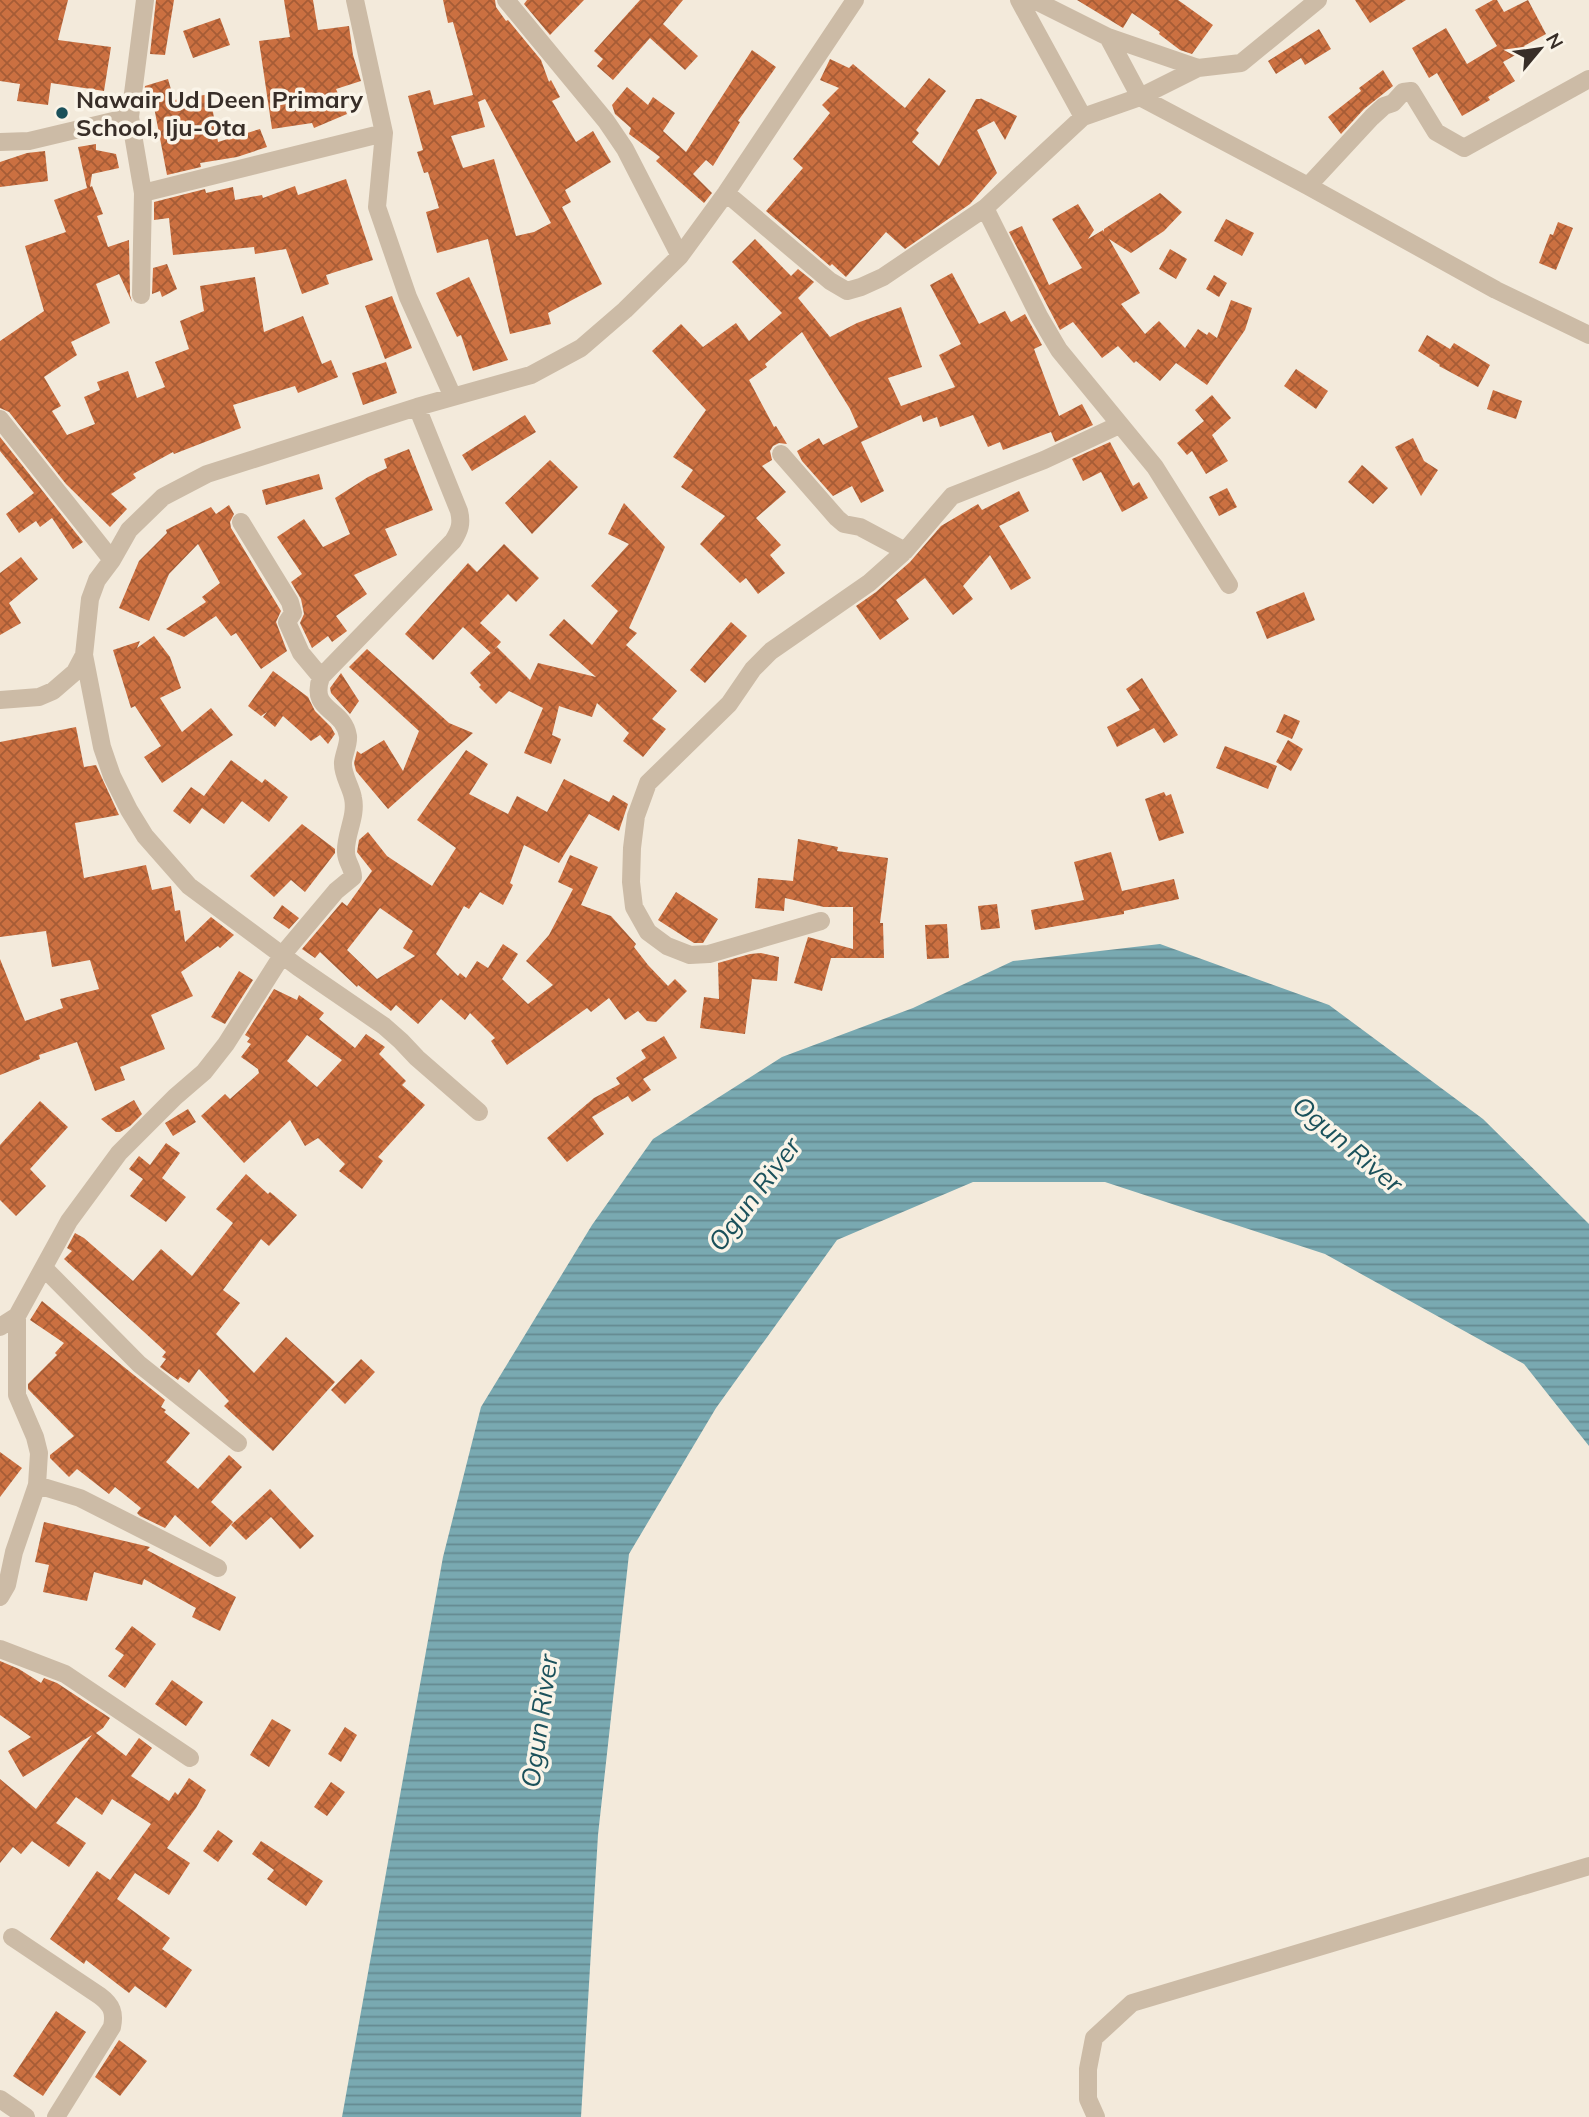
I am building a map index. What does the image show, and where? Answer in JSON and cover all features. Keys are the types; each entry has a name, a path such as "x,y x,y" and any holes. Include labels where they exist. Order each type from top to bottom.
{"street":[{"path":"141,295 143,193 130,117 145,0"},
{"path":"355,0 384,134 377,206 408,297 453,397"},
{"path":"506,0 606,121 625,149 680,256"},
{"path":"479,1112 384,1026 298,967 189,886 145,836 128,810 102,747 84,655 90,598 97,580 113,560 129,530 163,497 207,474 417,407 531,375 581,348 625,310 680,256 726,193 855,0"},
{"path":"1019,0 1083,117"},
{"path":"1034,0 1108,37 1198,68"},
{"path":"726,193 830,281 847,290 861,287 883,276 985,208 1083,117 1140,97 1198,68 1241,63 1318,0"},
{"path":"1108,37 1140,97 1496,290 1589,335"},
{"path":"1308,186 1371,117 1384,106 1393,103 1403,92 1411,91 1436,132 1464,148 1589,79"},
{"path":"0,142 29,141 130,117"},
{"path":"143,193 384,134"},
{"path":"985,208 1048,333 1155,467 1228,585"},
{"path":"0,1327 17,1316 69,1221 118,1153 204,1072 226,1044 283,954 336,891 353,877 346,848 354,817 354,805 343,764 348,736 340,719 319,699 316,690 321,677 459,532 462,521 459,511 417,407"},
{"path":"0,419 113,560"},
{"path":"821,921 709,954 690,955 667,946 648,932 635,907 631,882 636,816 648,783 729,704 753,669 771,650 869,583 905,551 952,496 1044,460 1119,425"},
{"path":"781,454 836,518 844,524 860,527 905,551"},
{"path":"241,522 290,602 293,613 287,622 301,653 321,677"},
{"path":"0,700 21,700 53,691 75,672 84,655"},
{"path":"44,1268 139,1364 238,1443"},
{"path":"0,1597 7,1585 14,1552 37,1485 38,1445 17,1395 17,1316"},
{"path":"37,1485 80,1498 218,1568"},
{"path":"0,1649 65,1674 190,1758"},
{"path":"1096,2117 1088,2099 1088,2069 1094,2038 1132,2003 1589,1866"},
{"path":"12,1937 100,1996 109,2003 113,2011 112,2027 56,2117"},
{"path":"0,2099 26,2117"}],"water":[{"name":"Ogun River","path":"1160,944 1329,1005 1483,1119 1589,1224 1589,1446 1524,1364 1325,1254 1105,1182 973,1182 837,1240 716,1408 629,1554 598,1835 581,2117 342,2117 443,1557 481,1407 592,1225 653,1139 782,1057 913,1008 1013,961"}],"building":[{"path":"0,0 68,0 58,40 111,47 104,91 51,83 48,105 17,101 20,84 0,81"},
{"path":"156,0 174,0 165,55 150,54"},
{"path":"284,0 313,0 318,30 349,26 353,55 361,81 336,89 347,114 314,128 312,123 272,129 259,41 290,37"},
{"path":"443,0 495,0 496,7 506,21 508,20 541,60 549,82 551,80 560,97 552,101 576,142 593,131 611,162 565,190 571,202 562,207 602,284 548,313 551,324 510,334 488,239 437,253 426,212 439,208 428,172 424,173 417,152 423,150 408,96 430,90 434,105 473,95 453,22 448,23","holes":["485,99 551,223 534,232 516,236 494,159 463,168 451,136 485,127 478,102"]},
{"path":"527,0 584,0 550,35 524,4"},
{"path":"640,0 683,0 663,24 698,56 685,70 650,38 613,80 597,66 603,59 594,51"},
{"path":"1077,0 1178,0 1213,25 1192,54 1180,50 1132,13 1123,28"},
{"path":"1355,0 1406,0 1370,23"},
{"path":"1497,0 1504,12 1528,0 1546,34 1503,62 1515,81 1462,116 1437,73 1429,78 1412,48 1446,28 1467,64 1497,46 1475,10"},
{"path":"220,18 230,45 193,58 183,31"},
{"path":"1319,29 1331,49 1305,65 1301,58 1276,74 1268,61"},
{"path":"752,50 776,67 738,121 740,122 713,166 706,160 693,174 712,193 704,203 656,161 660,157 629,134 631,128 615,114 612,105 627,87 648,105 653,97 675,113 663,131 686,152"},
{"path":"830,59 849,68 853,64 905,108 929,78 946,91 916,130 919,133 912,142 939,166 976,99 980,98 1017,116 1005,140 994,121 977,130 997,173 970,204 905,249 886,232 846,277 766,211 803,168 793,159 830,113 822,105 839,88 820,80"},
{"path":"1383,70 1393,86 1364,109 1341,134 1328,117"},
{"path":"168,79 174,100 210,94 218,142 260,129 267,147 237,157 200,163 201,167 167,175 154,107 148,109 144,96 145,86"},
{"path":"96,144 96,150 116,154 119,168 92,174 90,187 92,186 103,214 97,216 108,247 129,240 132,302 119,274 96,284 110,323 71,342 77,355 44,377 61,406 52,411 67,435 95,424 84,397 100,390 97,382 128,371 137,398 165,387 155,362 189,349 180,321 204,311 200,286 255,277 264,332 303,316 322,364 331,360 338,377 298,393 295,386 233,405 241,428 174,454 173,452 133,474 136,478 111,494 127,509 110,527 66,484 9,412 0,408 0,341 44,311 25,246 66,232 54,200 87,188 78,147"},
{"path":"45,151 48,181 0,187 0,162 27,153"},
{"path":"346,179 373,260 326,275 329,284 302,294 286,249 255,254 254,247 173,255 169,218 154,220 154,202 205,189 206,193 233,187 235,200 262,195 263,198 295,186 298,195"},
{"path":"1160,193 1182,212 1164,231 1131,253 1109,239 1140,293 1121,304 1145,334 1159,321 1185,348 1198,329 1217,338 1231,300 1252,308 1245,330 1207,385 1176,363 1160,381 1136,361 1134,363 1118,346 1102,358 1073,322 1060,330 1009,232 1022,226 1049,285 1082,268 1052,219 1078,204 1094,230 1088,239 1103,230 1104,232 1104,229"},
{"path":"1226,219 1254,233 1242,256 1214,241"},
{"path":"1558,222 1573,228 1556,270 1539,263 1550,234 1553,235"},
{"path":"755,239 791,276 798,269 814,282 798,298 830,337 857,323 901,307 922,367 888,378 901,406 955,387 939,355 961,344 930,285 952,273 979,324 1005,311 1011,322 1025,314 1042,345 1034,349 1059,416 1082,404 1093,425 1055,442 1051,432 1003,450 1000,442 988,447 973,415 940,427 937,417 923,422 921,415 861,442 884,491 861,503 852,486 833,496 802,461 797,451 819,438 823,445 858,427 850,409 802,332 765,364 767,367 749,380 774,427 776,426 787,444 779,443 773,446 770,451 772,460 762,466 786,492 756,518 781,545 770,555 785,573 758,594 746,578 740,583 700,544 725,516 681,487 693,470 673,457 706,410 652,351 681,324 703,347 736,323 749,341 782,313 732,262"},
{"path":"1170,249 1187,259 1176,279 1159,269"},
{"path":"167,264 177,289 162,297 160,291 152,294 153,268"},
{"path":"1214,275 1227,283 1219,297 1206,289"},
{"path":"469,277 508,360 473,371 461,335 457,337 436,293"},
{"path":"392,296 412,348 385,359 365,306"},
{"path":"1427,335 1450,349 1454,343 1490,365 1478,387 1418,351"},
{"path":"386,362 397,393 363,405 352,373"},
{"path":"1296,369 1328,391 1316,409 1284,386"},
{"path":"1493,390 1522,401 1516,419 1487,409"},
{"path":"1212,395 1231,418 1212,435 1228,461 1206,474 1192,451 1187,455 1177,443 1204,421 1195,410"},
{"path":"525,415 536,432 472,471 462,455"},
{"path":"0,437 83,542 73,549 52,518 40,527 36,521 19,533 6,514 34,493 0,451"},
{"path":"1413,438 1424,461 1438,470 1421,496 1395,447"},
{"path":"1110,442 1133,486 1139,482 1148,498 1122,512 1101,472 1083,481 1072,459"},
{"path":"409,449 433,510 385,529 397,555 354,575 367,594 336,616 347,631 332,642 328,636 312,648 300,623 304,614 301,599 291,582 302,574 277,537 304,519 323,547 350,534 335,498 387,468 384,459"},
{"path":"550,460 578,487 532,534 505,503"},
{"path":"1362,465 1388,488 1373,504 1348,482"},
{"path":"319,474 323,489 266,505 262,490"},
{"path":"1227,488 1237,507 1219,516 1209,497"},
{"path":"1019,491 1029,511 999,526 1031,578 1011,590 990,555 963,586 973,599 953,615 925,578 896,600 909,619 880,640 856,606 910,562 941,526 978,504 982,510"},
{"path":"624,503 665,547 629,628 637,633 626,645 677,691 652,719 666,729 643,757 623,741 629,733 597,703 592,717 559,706 552,735 561,739 551,764 524,753 543,708 509,691 496,704 479,687 481,685 470,673 497,647 530,680 538,663 596,677 549,635 564,619 592,645 618,611 591,586 629,544 608,534"},
{"path":"229,505 234,514 230,522 231,528 281,611 276,622 287,651 261,669 236,633 231,636 216,616 184,637 166,629 206,602 202,597 220,583 198,544 169,574 149,621 119,608 139,561 167,533 166,530 211,507 216,514"},
{"path":"504,544 539,578 516,602 508,594 480,623 501,642 491,653 463,627 433,660 405,634 468,563 477,572"},
{"path":"21,557 38,579 9,603 21,623 0,635 0,573"},
{"path":"1304,592 1315,620 1267,639 1256,612"},
{"path":"731,622 747,636 705,683 690,670"},
{"path":"154,636 170,657 181,688 160,698 182,732 211,708 233,735 162,783 144,757 161,746 135,706 131,708 113,650 140,641 137,648"},
{"path":"367,649 449,723 473,733 388,809 356,771 354,763 357,751 361,754 384,740 403,771 419,731 349,667"},
{"path":"273,671 308,697 315,711 331,727 335,734 328,744 320,735 311,741 283,716 275,727 263,717 267,712 261,716 248,706"},
{"path":"341,673 359,701 350,714 331,693 330,688"},
{"path":"1142,678 1178,735 1164,743 1154,728 1117,747 1107,727 1140,710 1126,689"},
{"path":"1284,714 1300,721 1292,739 1276,732"},
{"path":"76,727 84,767 96,765 119,815 75,823 84,878 146,865 152,890 171,886 175,911 180,910 185,942 211,917 234,935 220,948 218,946 181,972 193,996 151,1015 165,1049 120,1067 125,1080 95,1091 77,1042 39,1055 40,1059 0,1075 0,959 25,1021 63,1008 60,999 99,989 90,960 52,967 46,931 0,937 0,742"},
{"path":"1288,740 1303,749 1291,771 1276,762"},
{"path":"1225,746 1277,766 1268,789 1216,768"},
{"path":"466,750 488,764 469,794 508,814 517,796 547,812 564,779 609,802 613,795 628,804 619,831 589,814 559,863 524,845 510,883 513,885 503,905 480,892 469,909 464,906 436,954 458,976 460,973 466,978 477,961 488,968 503,944 518,954 502,979 528,1004 553,985 526,961 549,935 573,889 558,882 570,855 598,867 581,905 611,916 636,944 634,947 648,965 668,986 675,979 687,991 656,1022 647,1021 638,1011 625,1020 609,998 591,1012 587,1008 507,1065 491,1041 495,1038 470,1013 465,1020 441,999 418,1024 396,1005 391,1011 358,985 357,987 320,952 315,958 302,949 342,902 347,906 372,871 357,852 359,840 368,832 387,856 432,886 456,848 417,820","holes":["380,908 413,931 403,948 415,956 377,979 347,950"]},
{"path":"231,760 262,783 265,779 288,797 269,822 242,801 224,824 202,808 190,824 173,811 191,787 204,796"},
{"path":"1164,792 1166,796 1171,794 1184,833 1159,841 1145,799"},
{"path":"302,824 335,849 335,853 305,892 291,880 274,897 250,876"},
{"path":"798,839 838,847 837,851 888,858 880,923 883,923 884,958 831,958 822,991 794,983 808,937 853,949 853,907 824,907 785,898 784,911 755,908 758,878 793,881"},
{"path":"1111,852 1122,891 1174,879 1179,899 1124,911 1124,914 1035,930 1031,910 1084,900 1074,862"},
{"path":"676,892 718,919 703,943 694,943 658,920"},
{"path":"997,904 1000,928 981,930 978,906"},
{"path":"282,905 299,918 289,929 273,918"},
{"path":"947,924 949,958 927,959 925,925"},
{"path":"761,953 779,957 777,981 752,979 745,1034 700,1028 704,997 719,999 718,963"},
{"path":"239,971 253,980 225,1024 211,1017"},
{"path":"274,989 297,1000 299,995 324,1013 319,1019 355,1048 366,1034 385,1047 379,1054 406,1081 402,1085 425,1105 378,1157 383,1161 362,1189 339,1171 345,1164 318,1138 305,1146 290,1120 244,1163 201,1116 225,1094 230,1099 259,1073 258,1069 241,1057 251,1044 247,1042 250,1038 245,1035","holes":["307,1035 342,1060 317,1087 287,1061"]},
{"path":"664,1036 677,1058 643,1079 651,1090 632,1102 628,1096 592,1117 604,1134 567,1162 547,1138 594,1098 620,1084 616,1078 646,1058 641,1050"},
{"path":"134,1100 142,1114 120,1132 116,1132 101,1119"},
{"path":"40,1101 68,1127 30,1169 46,1186 16,1216 0,1200 0,1145"},
{"path":"188,1109 196,1122 173,1136 165,1123"},
{"path":"166,1143 180,1153 162,1178 186,1197 166,1222 130,1196 143,1179 129,1169 139,1156 150,1165"},
{"path":"246,1174 297,1215 269,1246 261,1239 223,1290 240,1303 216,1334 254,1373 286,1337 335,1382 273,1451 224,1406 229,1401 199,1369 189,1383 180,1377 178,1380 160,1367 166,1359 162,1357 166,1352 64,1259 72,1251 67,1248 75,1233 133,1281 161,1249 192,1276 233,1223 216,1209"},
{"path":"42,1301 165,1400 161,1407 166,1410 164,1412 190,1433 166,1462 198,1489 229,1455 242,1467 211,1502 233,1522 210,1547 175,1515 165,1528 140,1516 137,1513 141,1508 115,1487 109,1494 77,1469 69,1477 50,1458 50,1455 74,1436 28,1389 28,1384 57,1355 55,1353 64,1343 30,1320"},
{"path":"361,1359 375,1372 345,1404 331,1390"},
{"path":"0,1452 22,1468 0,1497"},
{"path":"270,1489 314,1536 300,1549 271,1517 246,1540 231,1525"},
{"path":"44,1522 150,1547 147,1550 236,1597 220,1631 192,1617 196,1608 144,1579 142,1585 94,1572 87,1601 43,1592 49,1565 35,1562"},
{"path":"132,1626 156,1644 125,1688 108,1676 124,1655 115,1649"},
{"path":"0,1661 41,1683 44,1678 57,1683 110,1718 96,1733 126,1756 139,1738 152,1748 131,1776 169,1801 175,1792 178,1795 189,1778 206,1790 167,1848 190,1863 169,1895 135,1873 117,1899 170,1938 162,1949 192,1970 166,2008 135,1986 129,1993 86,1960 84,1964 50,1939 97,1871 110,1880 151,1824 112,1799 102,1815 76,1797 56,1823 86,1843 69,1867 32,1841 21,1854 13,1847 0,1863 0,1779 36,1809 92,1735 23,1777 8,1751 31,1737 0,1715"},
{"path":"172,1680 203,1702 186,1726 155,1704"},
{"path":"272,1719 291,1730 269,1767 250,1755"},
{"path":"345,1727 357,1735 341,1762 328,1754"},
{"path":"331,1782 345,1792 327,1816 314,1807"},
{"path":"218,1830 233,1841 218,1862 203,1851"},
{"path":"261,1841 323,1881 306,1906 267,1879 274,1870 252,1854"},
{"path":"56,2011 86,2032 43,2096 13,2076"},
{"path":"119,2040 147,2061 120,2096 95,2077"}],"place":[{"name":"Nawair Ud Deen Primary School, Iju-Ota","path":"62,113"}]}
